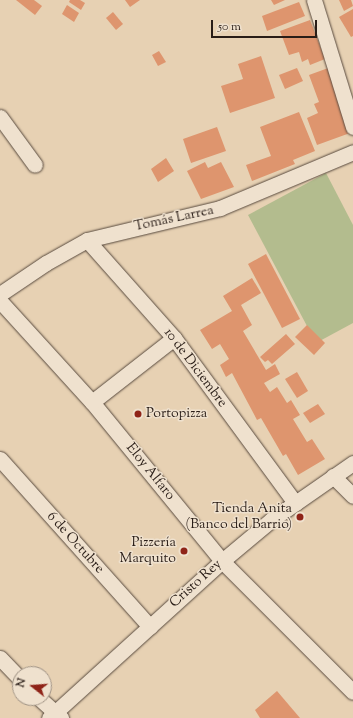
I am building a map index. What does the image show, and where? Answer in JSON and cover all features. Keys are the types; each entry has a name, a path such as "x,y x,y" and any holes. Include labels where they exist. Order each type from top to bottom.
{"street":[{"path":"314,0 353,128"},
{"path":"0,117 35,165"},
{"name":"Tomás Larrea","path":"0,294 46,263 88,240 220,208 353,152"},
{"name":"10 de Diciembre","path":"88,240 174,338 295,503"},
{"name":"Eloy Alfaro","path":"0,301 92,402 222,561 353,692"},
{"path":"92,402 174,338"},
{"name":"6 de Octubre","path":"0,459 150,627"},
{"name":"Cristo Rey","path":"55,716 222,561 295,503 353,463"},
{"path":"333,476 353,496"},
{"path":"0,658 12,670"},
{"path":"46,706 55,716"}],"green space":[{"path":"326,173 353,225 353,323 316,343 248,215"}],"building":[{"path":"16,0 34,0 42,6 35,15"},
{"path":"70,0 80,0 85,3 81,10 69,2"},
{"path":"125,0 140,0 130,7"},
{"path":"271,0 285,0 274,5"},
{"path":"339,0 351,0 353,6 344,11"},
{"path":"299,2 305,16 267,31 262,16"},
{"path":"67,5 79,13 74,22 62,14"},
{"path":"353,9 353,36 351,37 339,17"},
{"path":"113,12 123,24 116,30 106,18"},
{"path":"310,20 325,59 310,65 308,59 302,62 299,52 289,55 280,31"},
{"path":"159,51 166,62 158,66 152,55"},
{"path":"261,56 275,98 230,113 221,86 243,79 238,64"},
{"path":"331,67 350,133 317,145 307,118 318,113 314,104 319,102 309,75"},
{"path":"297,68 303,81 285,89 279,75"},
{"path":"299,112 315,151 293,160 295,164 252,181 246,165 271,156 260,127"},
{"path":"217,127 226,151 191,163 183,139"},
{"path":"166,158 174,171 158,182 151,169"},
{"path":"205,162 208,168 221,162 234,187 201,199 187,171"},
{"path":"266,254 300,319 282,328 248,264"},
{"path":"252,278 261,293 241,305 252,325 243,331 266,370 275,364 280,374 264,383 270,392 277,387 287,403 291,400 300,415 293,419 307,442 312,439 325,459 298,475 286,454 283,456 261,418 257,420 232,373 226,377 220,365 229,359 220,344 212,349 200,330 232,311 223,296"},
{"path":"307,325 325,343 314,355 295,337"},
{"path":"286,334 295,344 272,364 268,360 265,362 260,357"},
{"path":"297,372 308,391 297,398 285,379"},
{"path":"318,404 325,414 310,423 303,413"},
{"path":"277,691 300,718 260,718 255,710"}],"place":[{"name":"Portopizza","path":"138,414"},
{"name":"Tienda Anita (Banco del Barrio)","path":"300,517"},
{"name":"Pizzería Marquito","path":"184,551"}]}
